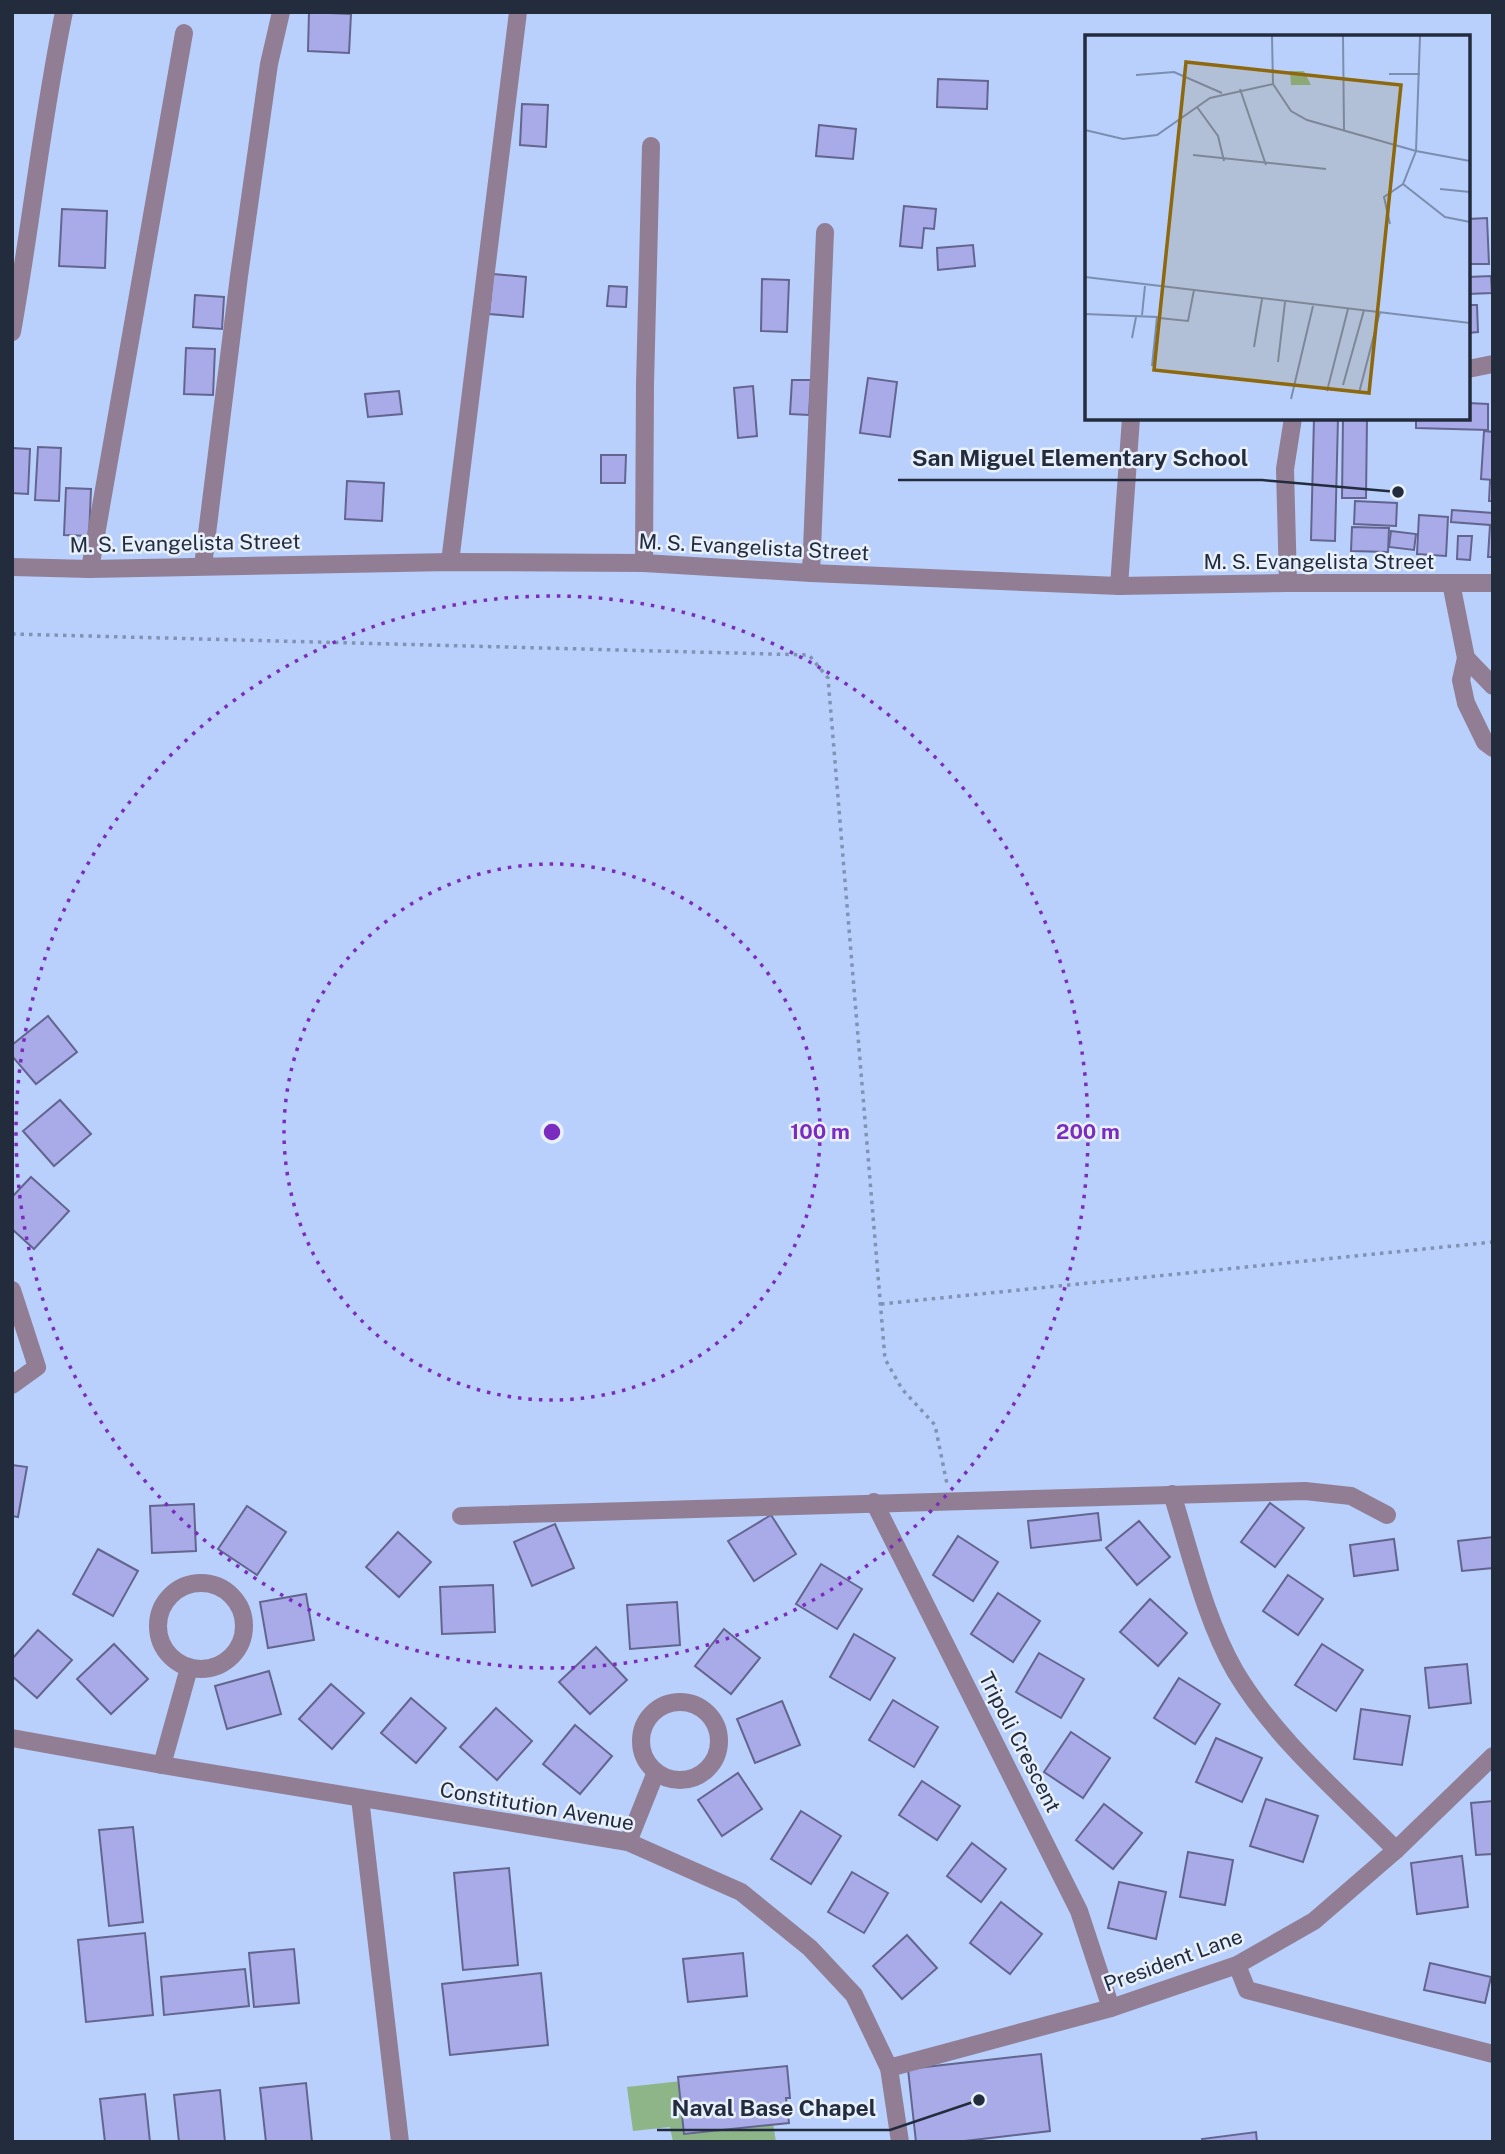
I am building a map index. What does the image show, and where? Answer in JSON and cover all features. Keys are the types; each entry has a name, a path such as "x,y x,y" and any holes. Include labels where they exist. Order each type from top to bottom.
{"street":[{"path":"12,332 29,238 52,67 64,12"},
{"path":"203,566 269,64 281,12"},
{"path":"450,562 517,12"},
{"path":"90,569 184,33"},
{"path":"644,563 651,146"},
{"path":"811,573 825,232"},
{"path":"1470,369 1493,364"},
{"path":"1119,586 1131,420"},
{"path":"1288,583 1285,469 1293,420"},
{"name":"M. S. Evangelista Street","path":"12,567 90,569 450,562 644,563 1119,586 1493,583"},
{"path":"1451,583 1466,658 1461,680 1466,703 1485,743 1493,748"},
{"path":"1466,658 1493,686"},
{"path":"12,1290 37,1367 12,1385"},
{"path":"461,1516 1305,1491 1352,1496 1387,1515"},
{"path":"1172,1494 1214,1626 1234,1669 1267,1719 1396,1850"},
{"name":"Tripoli Crescent","path":"874,1502 1079,1911 1111,2008"},
{"path":"195,1583 215,1585 229,1592 239,1604 245,1620 242,1643 224,1663 214,1668 189,1668 175,1661 164,1649 158,1625 161,1610 164,1602 180,1588 195,1583"},
{"path":"162,1765 189,1668"},
{"path":"679,1702 693,1704 705,1710 714,1720 719,1733 715,1759 707,1770 684,1780 674,1780 656,1772 647,1762 641,1736 654,1712 679,1702"},
{"name":"Constitution Avenue","path":"12,1738 628,1842 741,1892 810,1948 854,1995 889,2068 900,2142"},
{"name":"President Lane","path":"889,2068 1111,2008 1237,1965 1314,1922 1396,1850 1493,1756"},
{"path":"628,1842 656,1772"},
{"path":"360,1798 400,2142"},
{"path":"1237,1965 1247,1990 1493,2054"}],"path":[{"path":"12,634 808,655 828,678 886,1359 902,1389 935,1425 950,1500"},
{"path":"881,1304 1493,1242"}],"green space":[{"path":"765,2072 776,2142 673,2142 670,2127 633,2131 627,2087"}],"building":[{"path":"309,12 351,14 349,53 308,51"},
{"path":"938,79 988,81 987,109 937,107"},
{"path":"522,104 548,105 546,147 520,145"},
{"path":"819,125 856,129 853,159 816,156"},
{"path":"904,206 936,209 934,229 924,228 922,248 900,246"},
{"path":"62,209 107,211 105,268 59,266"},
{"path":"1487,218 1489,264 1470,264 1470,219"},
{"path":"973,245 975,266 938,270 937,248"},
{"path":"493,274 526,277 523,317 489,314"},
{"path":"1491,276 1492,293 1470,294 1470,277"},
{"path":"762,279 789,280 787,332 761,331"},
{"path":"609,286 627,287 626,307 607,306"},
{"path":"195,295 224,297 222,329 193,327"},
{"path":"1470,305 1477,305 1478,332 1470,333"},
{"path":"186,348 215,349 213,395 184,394"},
{"path":"868,378 897,382 890,437 860,433"},
{"path":"792,380 811,380 809,415 790,414"},
{"path":"753,386 757,436 738,438 734,388"},
{"path":"399,391 402,414 368,417 365,394"},
{"path":"1470,403 1488,404 1488,430 1416,428 1416,420 1470,420"},
{"path":"1314,420 1338,420 1335,541 1311,540"},
{"path":"1343,420 1367,420 1366,498 1342,498"},
{"path":"1484,431 1493,432 1493,480 1481,479"},
{"path":"38,447 61,448 59,501 35,500"},
{"path":"12,448 30,449 28,494 12,493"},
{"path":"601,455 626,455 625,483 601,483"},
{"path":"347,481 384,483 382,521 345,519"},
{"path":"1490,481 1493,481 1493,501 1489,501"},
{"path":"66,488 91,489 89,536 64,535"},
{"path":"1355,501 1397,503 1396,526 1354,524"},
{"path":"1452,510 1493,513 1493,557 1488,557 1490,525 1451,522"},
{"path":"1419,515 1448,517 1446,556 1417,554"},
{"path":"1352,527 1389,528 1388,552 1351,551"},
{"path":"1391,531 1416,534 1414,550 1389,547"},
{"path":"1458,536 1472,536 1470,560 1457,559"},
{"path":"48,1016 77,1052 36,1084 12,1056 12,1045"},
{"path":"60,1100 91,1134 54,1166 23,1131"},
{"path":"31,1177 69,1211 34,1249 12,1229 12,1197"},
{"path":"12,1465 27,1467 18,1517 12,1516"},
{"path":"1270,1503 1304,1528 1275,1567 1241,1542"},
{"path":"194,1504 196,1551 152,1553 150,1506"},
{"path":"247,1506 286,1532 257,1575 218,1549"},
{"path":"1098,1513 1101,1540 1031,1548 1028,1521"},
{"path":"771,1515 796,1554 754,1581 728,1541"},
{"path":"1139,1521 1170,1557 1137,1585 1106,1548"},
{"path":"555,1524 574,1568 532,1586 514,1542"},
{"path":"398,1532 431,1562 399,1597 366,1567"},
{"path":"958,1536 998,1562 973,1601 933,1575"},
{"path":"1493,1537 1493,1568 1462,1571 1458,1541"},
{"path":"1394,1539 1398,1570 1354,1576 1350,1545"},
{"path":"98,1549 138,1571 113,1616 73,1594"},
{"path":"821,1564 862,1589 837,1629 796,1604"},
{"path":"1288,1575 1323,1599 1298,1635 1263,1611"},
{"path":"493,1585 495,1632 442,1634 440,1587"},
{"path":"998,1593 1040,1621 1013,1662 971,1634"},
{"path":"306,1594 314,1640 268,1648 260,1602"},
{"path":"1150,1599 1187,1633 1158,1666 1120,1632"},
{"path":"677,1602 680,1645 630,1649 627,1605"},
{"path":"724,1629 760,1658 731,1694 695,1666"},
{"path":"38,1630 72,1660 37,1698 12,1676 12,1659"},
{"path":"854,1634 895,1658 870,1700 830,1677"},
{"path":"114,1644 148,1679 111,1714 77,1679"},
{"path":"1322,1644 1363,1670 1336,1711 1295,1685"},
{"path":"596,1647 627,1680 590,1714 559,1682"},
{"path":"1039,1653 1084,1679 1061,1718 1016,1692"},
{"path":"1467,1664 1471,1703 1429,1708 1425,1668"},
{"path":"269,1671 281,1714 227,1729 215,1686"},
{"path":"1179,1678 1220,1704 1195,1744 1154,1718"},
{"path":"331,1684 364,1713 332,1749 299,1719"},
{"path":"411,1698 446,1728 416,1763 381,1733"},
{"path":"893,1700 938,1727 914,1767 869,1740"},
{"path":"782,1701 800,1745 755,1763 737,1719"},
{"path":"496,1708 532,1741 497,1780 460,1747"},
{"path":"1361,1709 1410,1716 1402,1765 1354,1759"},
{"path":"575,1725 612,1756 580,1794 543,1764"},
{"path":"1071,1732 1110,1758 1083,1798 1044,1772"},
{"path":"1216,1738 1262,1758 1242,1802 1196,1782"},
{"path":"738,1773 762,1809 722,1836 698,1800"},
{"path":"922,1781 960,1806 937,1840 899,1815"},
{"path":"1266,1799 1318,1816 1303,1862 1250,1846"},
{"path":"1493,1801 1493,1854 1476,1855 1471,1803"},
{"path":"1104,1804 1142,1833 1113,1869 1076,1840"},
{"path":"801,1811 841,1836 811,1884 771,1859"},
{"path":"133,1827 143,1922 109,1926 99,1830"},
{"path":"972,1843 1006,1869 981,1902 947,1876"},
{"path":"1188,1852 1233,1860 1225,1905 1180,1897"},
{"path":"1462,1856 1468,1907 1417,1914 1411,1863"},
{"path":"509,1868 518,1965 463,1970 454,1873"},
{"path":"852,1872 888,1893 864,1933 828,1912"},
{"path":"1119,1882 1166,1892 1156,1939 1108,1928"},
{"path":"1001,1902 1042,1934 1010,1974 970,1943"},
{"path":"145,1933 153,2015 86,2022 78,1940"},
{"path":"907,1935 937,1968 902,1999 873,1966"},
{"path":"294,1949 299,2003 254,2007 249,1953"},
{"path":"743,1953 747,1996 688,2002 683,1959"},
{"path":"1430,1963 1491,1977 1485,2003 1424,1990"},
{"path":"245,1969 249,2006 164,2015 161,1977"},
{"path":"541,1973 548,2045 450,2055 442,1984"},
{"path":"1041,2054 1050,2131 956,2142 916,2142 908,2069"},
{"path":"787,2066 790,2098 786,2098 789,2123 684,2134 678,2077"},
{"path":"306,2083 312,2142 266,2142 260,2088"},
{"path":"220,2090 225,2142 179,2142 174,2095"},
{"path":"145,2094 150,2142 105,2142 100,2099"},
{"path":"1256,2132 1257,2142 1203,2142 1202,2139"}],"place":[{"name":"San Miguel Elementary School","path":"1398,492"},
{"name":"Naval Base Chapel","path":"979,2100"}]}
